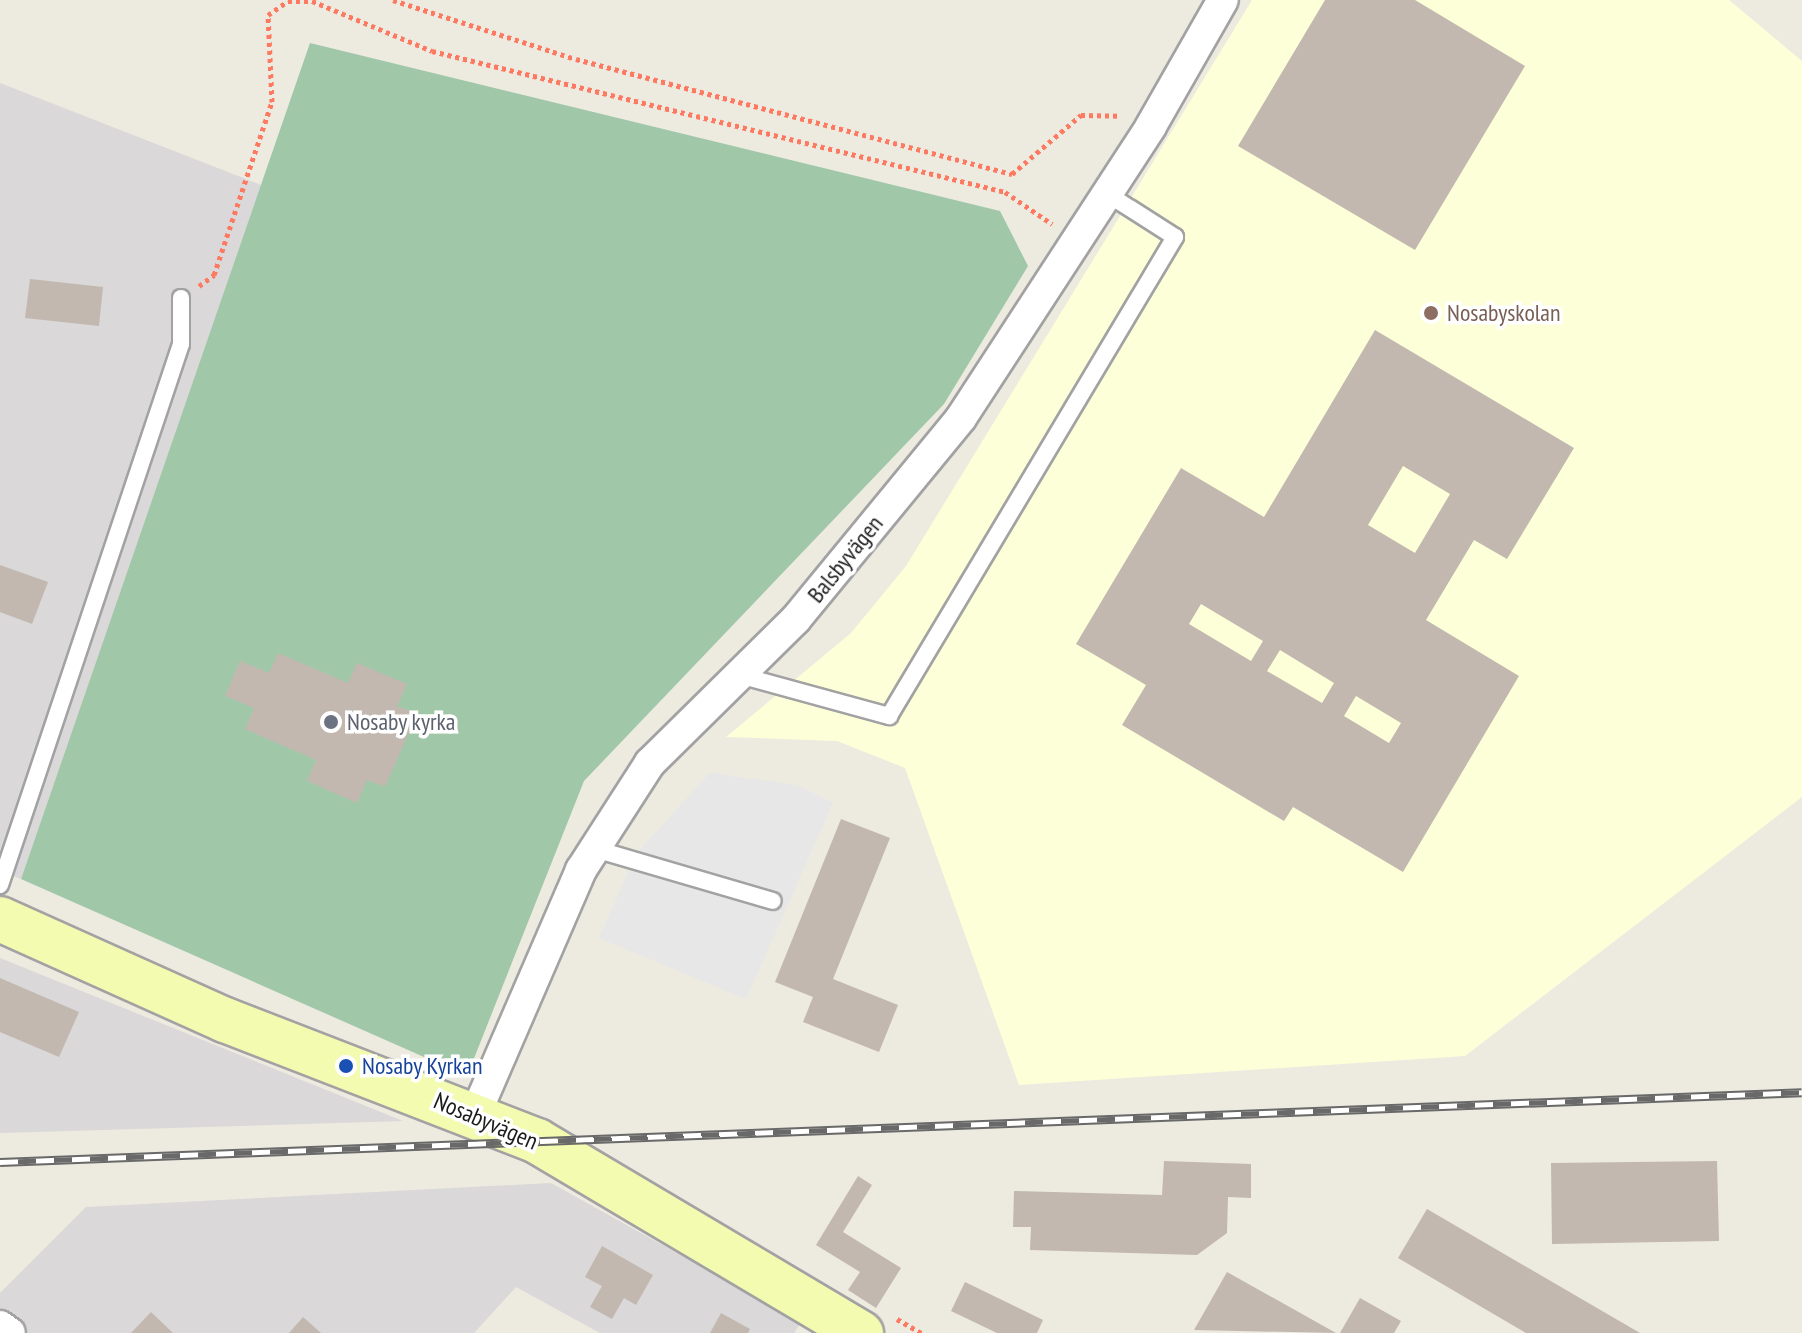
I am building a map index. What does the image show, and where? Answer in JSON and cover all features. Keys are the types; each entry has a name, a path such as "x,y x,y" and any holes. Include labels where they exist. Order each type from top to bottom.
{"main road":[{"name":"Nosabyvägen","path":"0,919 225,1020 537,1141 861,1333"}],"street":[{"name":"Balsbyvägen","path":"475,1115 595,849 650,763 796,619 961,418 1151,126 1223,0"},
{"path":"0,1326 10,1333"}],"lane":[{"path":"739,675 889,716 1175,237 1106,193"},
{"path":"0,885 181,344 181,298"},
{"path":"595,849 773,901"}],"path":[{"path":"393,0 576,59 1012,174 1081,115 1104,111 1151,126"},
{"path":"181,298 214,275 272,102 268,15 288,1 312,1 432,51 1005,192 1076,240"}],"shaded area":[{"name":"Nosabyskolan","path":"1252,0 1729,0 1802,61 1802,797 1465,1056 1019,1085 905,768 837,741 726,737 851,633 906,566"},
{"path":"310,43 1000,211 1028,266 944,404 584,781 467,1076 21,879"},
{"path":"0,83 261,185 21,879 0,871"},
{"path":"710,773 797,785 833,803 746,999 599,938 636,854"},
{"path":"0,958 403,1121 0,1133"},
{"path":"551,1183 801,1322 794,1333 600,1333 516,1287 474,1333 0,1333 0,1293 86,1207"}],"building":[{"path":"1325,0 1415,0 1525,66 1415,250 1238,146"},
{"path":"30,279 103,287 99,326 25,318"},
{"path":"1375,330 1574,448 1507,559 1474,540 1426,620 1519,676 1403,872 1293,807 1284,821 1122,725 1146,685 1076,644 1181,468 1264,517","holes":["1403,466 1450,494 1415,553 1368,525","1201,604 1263,641 1251,661 1189,624","1280,650 1334,683 1322,703 1267,671","1356,696 1401,723 1389,743 1344,716"]},
{"path":"0,565 48,582 32,624 0,612"},
{"name":"Nosaby kyrka","path":"278,653 348,683 357,663 407,684 397,706 417,714 385,787 367,780 357,803 307,781 316,760 245,729 254,708 225,696 240,661 269,673"},
{"path":"841,819 890,838 833,979 898,1005 879,1052 803,1022 813,997 775,982"},
{"path":"0,978 79,1012 59,1057 0,1032"},
{"path":"1164,1161 1251,1164 1251,1198 1228,1197 1227,1233 1197,1255 1030,1250 1031,1227 1013,1227 1014,1191 1162,1195"},
{"path":"1717,1161 1719,1241 1552,1244 1551,1163"},
{"path":"858,1176 872,1185 843,1232 901,1268 876,1308 848,1290 860,1272 816,1245"},
{"path":"1427,1209 1640,1333 1526,1333 1398,1258"},
{"path":"602,1246 653,1275 636,1305 624,1298 612,1319 590,1307 602,1286 585,1277"},
{"path":"1227,1272 1336,1333 1194,1330"},
{"path":"965,1282 1043,1320 1037,1333 997,1333 951,1311"},
{"path":"1360,1298 1401,1321 1394,1333 1340,1333"},
{"path":"151,1312 173,1333 131,1333"},
{"path":"721,1313 750,1329 748,1333 710,1333"},
{"path":"303,1317 321,1333 289,1333"}],"railway":[{"path":"0,1162 1802,1092"}],"place":[{"name":"Nosabyskolan","path":"1431,313"},
{"name":"Nosaby kyrka","path":"331,722"},
{"name":"Nosaby Kyrkan","path":"346,1066"}]}
